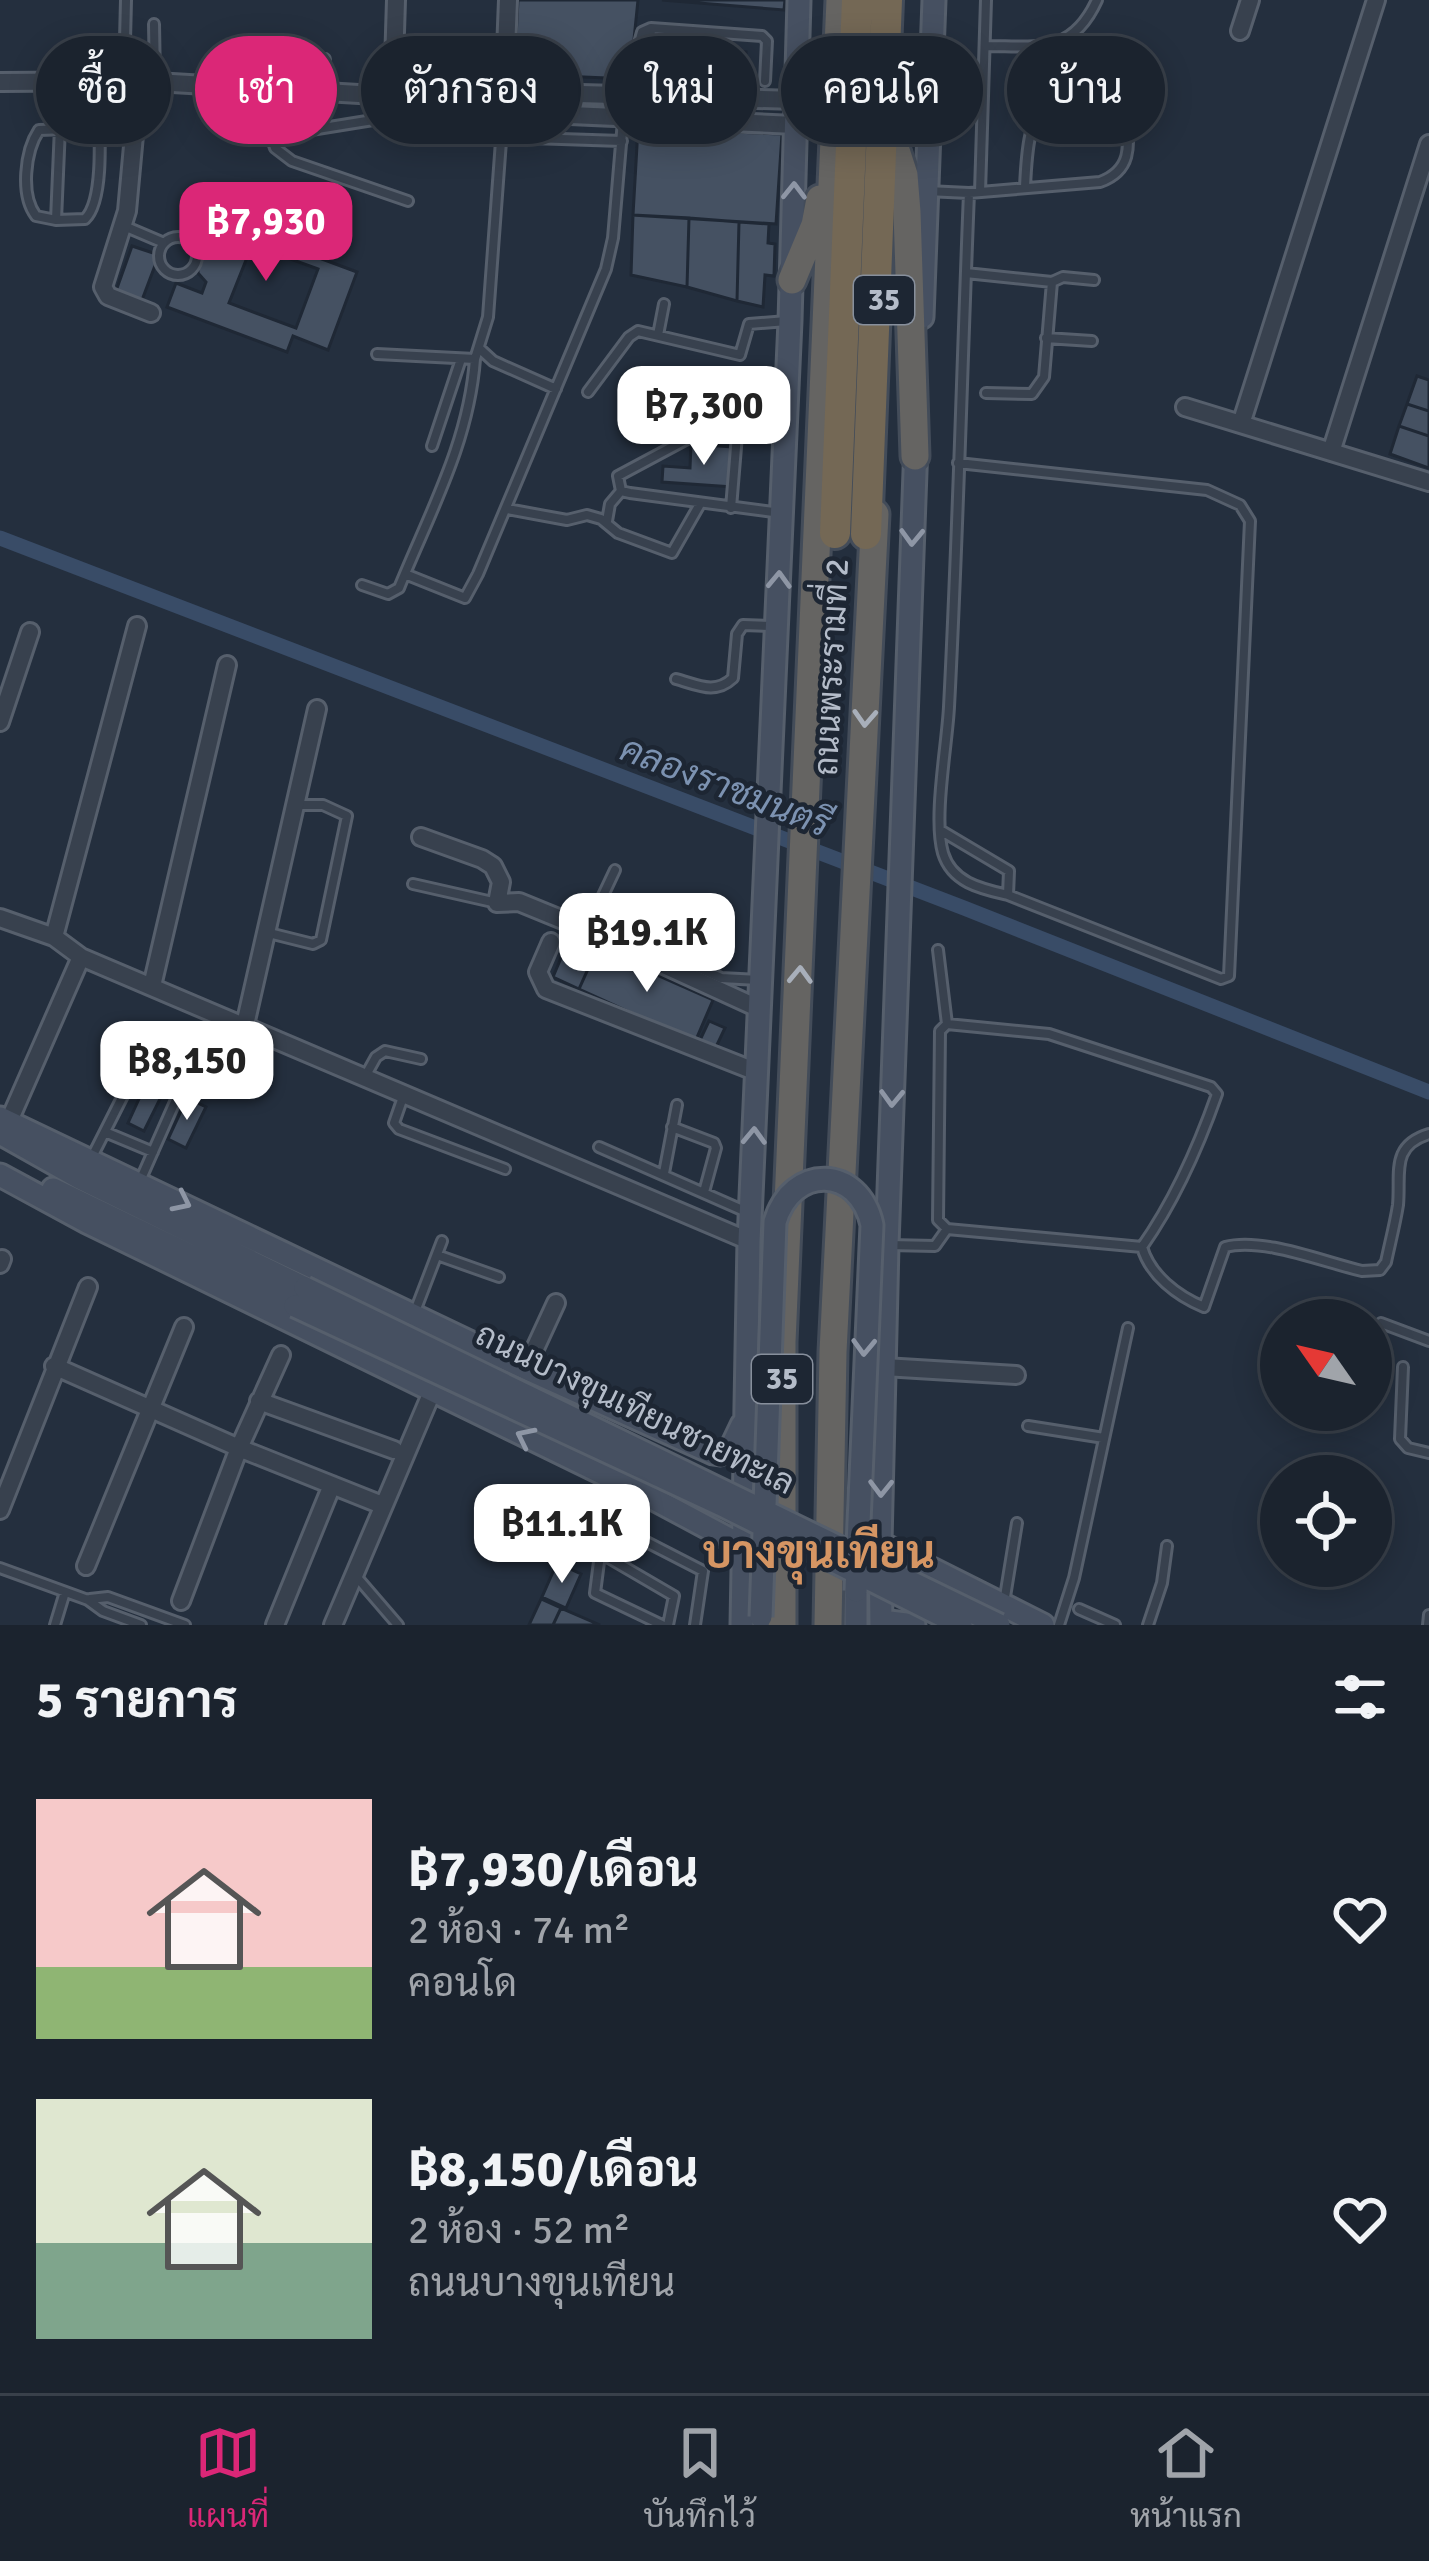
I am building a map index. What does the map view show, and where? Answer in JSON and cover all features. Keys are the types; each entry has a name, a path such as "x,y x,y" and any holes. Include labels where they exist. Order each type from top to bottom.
{"highway":[{"name":"ถนนพระรามที่ 2","path":"838,36 839,0"},
{"path":"856,0 850,534 891,0"},
{"name":"ถนนพระรามที่ 2","path":"891,0 891,36"},
{"path":"791,280 815,225 834,144"},
{"name":"ถนนพระรามที่ 2","path":"761,1623 794,1134 835,144"},
{"name":"ถนนพระรามที่ 2","path":"828,1625 833,1352 890,144"},
{"path":"894,144 904,175 916,456"}],"main road":[{"name":"ถนนพระรามที่ 2","path":"798,36 799,0"},
{"name":"35","path":"881,1623 887,1245 934,0"},
{"name":"ถนนพระรามที่ 2","path":"761,1623 742,1546 744,1422 795,144"},
{"path":"3,1124 140,1181 526,1368 720,1454 731,1448 744,1422"},
{"path":"3,1124 80,1178 300,1297"},
{"path":"0,1161 300,1297"},
{"path":"0,1175 742,1546"},
{"path":"761,1623 775,1222 788,1194 814,1180 832,1180 859,1193 867,1203 872,1225 856,1625"},
{"name":"ถนนบางขุนเทียนชายทะเล","path":"300,1297 1003,1617 1043,1625"},
{"name":"ถนนบางขุนเทียนชายทะเล","path":"300,1297 961,1625"},
{"path":"640,1492 660,1428"},
{"name":"ถนนบางขุนเทียนชายทะเล","path":"880,1543 1003,1617"},
{"path":"881,1623 914,1625"}],"street":[{"path":"392,36 396,0"},
{"path":"507,36 508,0"},
{"path":"1240,32 1250,0"},
{"path":"1241,424 1376,0"},
{"path":"0,82 36,82"},
{"path":"134,144 129,198 104,292 151,313"},
{"path":"1331,452 1429,144"},
{"path":"1185,407 1429,482"},
{"path":"54,937 137,626"},
{"path":"0,719 30,632"},
{"path":"0,661 19,666"},
{"path":"152,986 227,665"},
{"path":"245,1025 317,709"},
{"path":"421,837 493,866 501,882 497,903 519,902 589,924 760,1009"},
{"path":"0,918 54,937 81,957 749,1240"},
{"path":"551,942 538,971 547,988 757,1072"},
{"path":"3,1124 81,957"},
{"path":"0,1510 88,1287"},
{"path":"526,1368 556,1303"},
{"path":"86,1566 184,1327"},
{"path":"181,1601 238,1448 281,1355"},
{"path":"54,1366 238,1448 382,1504"},
{"path":"884,1367 1016,1375"},
{"path":"333,1625 431,1392"},
{"path":"259,1401 394,1450"},
{"path":"275,1625 332,1485"}],"lane":[{"path":"126,0 132,36"},
{"path":"958,463 1207,490 1240,505 1250,521 1228,976 1221,979 973,886 953,872 943,855 940,830 966,273 986,0"},
{"path":"986,46 1051,46 1072,37 1097,0"},
{"path":"151,36 154,24"},
{"path":"640,36 651,28 762,36 767,41 765,81"},
{"path":"678,30 678,36"},
{"path":"927,191 975,192 1100,182 1117,176 1124,170 1127,153 1125,103 1070,97 1044,107 1030,133 1025,187"},
{"path":"361,122 280,134 274,148 292,161 408,201"},
{"path":"36,137 28,154 30,209 36,216 56,220 85,219 96,204 98,144"},
{"path":"56,220 59,144"},
{"path":"362,586 394,594 457,454 488,317 502,144"},
{"path":"405,574 465,598 606,269 622,144"},
{"path":"123,226 164,243 181,237 192,242 197,260 190,271 178,275 162,266 159,254 164,243"},
{"path":"966,273 1052,282 1063,277 1094,280"},
{"path":"986,393 1032,394 1037,390 1044,377 1052,282"},
{"path":"658,335 664,304"},
{"path":"588,392 638,331 740,355 748,324 790,321"},
{"path":"1046,338 1093,341"},
{"path":"376,353 461,359 477,354 556,389"},
{"path":"432,446 461,359"},
{"path":"621,491 618,476 689,438 785,433"},
{"path":"731,508 737,435"},
{"path":"607,521 610,504 621,491"},
{"path":"621,491 781,514"},
{"path":"507,509 567,520 587,515 607,521 618,533 672,553 701,504"},
{"path":"676,679 713,689 723,687 733,678 737,634 743,625 777,626"},
{"path":"269,933 316,943 326,921 347,816 323,805 297,805"},
{"path":"940,830 1009,871 1009,896"},
{"path":"615,870 589,924 721,978 762,980"},
{"path":"413,884 497,903"},
{"path":"938,950 947,1024"},
{"path":"947,1024 940,1031 938,1220 947,1229 1142,1247"},
{"path":"947,1024 1049,1034 1211,1088 1216,1094 1202,1135 1178,1190 1142,1247"},
{"path":"366,1075 385,1051 421,1059"},
{"path":"91,1159 139,1068 180,1081 182,1087 140,1181"},
{"path":"406,1091 394,1123 399,1129 505,1168"},
{"path":"664,1173 677,1105"},
{"path":"672,1127 714,1143 704,1192"},
{"path":"105,1132 153,1152"},
{"path":"1142,1247 1148,1265 1191,1302 1204,1307 1226,1246 1233,1244 1253,1243 1362,1271 1380,1270 1386,1262 1398,1202 1397,1162 1407,1145 1429,1134"},
{"path":"599,1147 751,1213"},
{"path":"887,1245 935,1246 947,1229"},
{"path":"414,1315 442,1241"},
{"path":"437,1255 499,1277"},
{"path":"1392,1327 1429,1341"},
{"path":"1059,1625 1074,1578 1128,1328"},
{"path":"1403,1366 1400,1439 1408,1448 1429,1453"},
{"path":"1028,1426 1104,1438"},
{"path":"600,1554 596,1593 665,1625 674,1596 590,1547 596,1516 612,1480"},
{"path":"596,1516 703,1571 695,1625"},
{"path":"1003,1617 1017,1523"},
{"path":"1148,1625 1162,1583 1167,1546"},
{"path":"0,1568 141,1625"},
{"path":"354,1574 398,1625"},
{"path":"55,1625 65,1592"},
{"path":"88,1600 108,1597 184,1625"},
{"path":"1079,1609 1115,1625"},
{"path":"1428,1625 1429,1615"}],"building":[{"path":"518,0 638,0 634,36 605,36 605,78 581,77 581,36 516,36"},
{"path":"662,0 785,0 784,10"},
{"path":"757,133 781,134 776,224 633,215 637,144 757,144"},
{"path":"205,202 326,247 322,259 357,272 328,350 293,336 287,352 167,307 176,283 202,293 206,282 198,273 198,259 207,249 219,247 224,234 197,224","holes":["252,245 318,269 296,328 229,303"]},
{"path":"633,215 689,218 687,287 631,275"},
{"path":"689,218 739,222 737,301 687,287"},
{"path":"739,222 769,224 768,243 775,244 774,276 765,275 763,307 737,301"},
{"path":"132,246 159,255 142,300 116,291"},
{"path":"1417,376 1429,380 1429,411 1407,404"},
{"path":"1407,404 1429,411 1429,436 1399,426"},
{"path":"1399,426 1429,436 1429,468 1390,454"},
{"path":"691,444 733,447 733,487 662,482 663,466 690,468"},
{"path":"569,939 597,949 579,989 553,977"},
{"path":"597,949 713,1000 695,1042 579,989"},
{"path":"709,1021 725,1028 716,1047 700,1040"},
{"path":"144,1088 161,1097 144,1131 128,1123"},
{"path":"187,1098 206,1107 186,1148 168,1139"},
{"path":"557,1563 581,1574 566,1608 542,1597"},
{"path":"541,1599 561,1608 553,1625 529,1625"},
{"path":"561,1608 600,1625 553,1625"}],"waterway":[{"name":"คลองราชมนตรี","path":"0,538 1429,1092"}],"district":[{"name":"บางขุนเทียน","path":"819,1553"}]}
